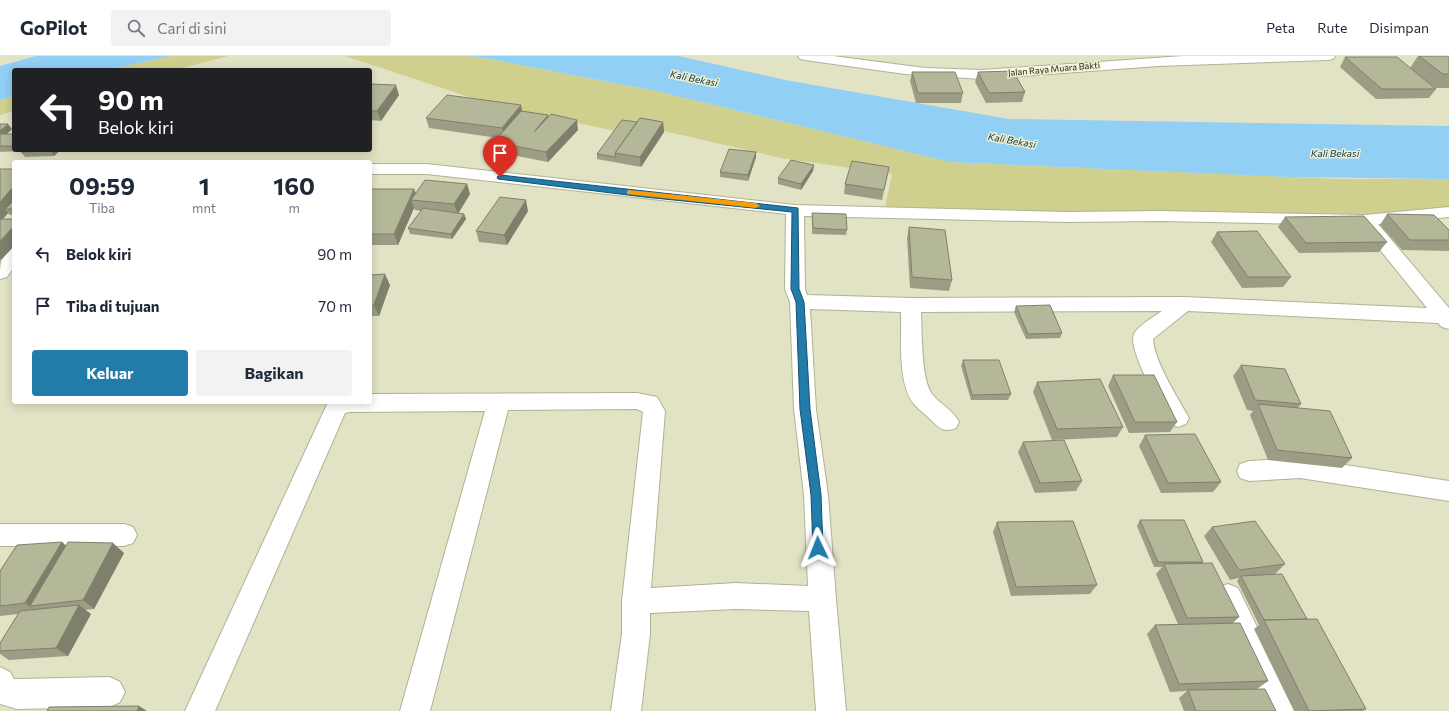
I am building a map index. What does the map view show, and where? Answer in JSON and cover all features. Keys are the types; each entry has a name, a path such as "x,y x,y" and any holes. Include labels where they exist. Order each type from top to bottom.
{"street":[{"name":"Jalan Raya Muara Bakti","path":"805,56 925,73 967,74 1009,73 1167,58 1328,56"},
{"path":"372,169 427,169 796,210 1067,218 1161,216 1365,220 1449,212"},
{"path":"796,210 795,289 800,302 805,409 816,495 831,711"},
{"path":"1365,220 1447,319"},
{"path":"0,273 12,256"},
{"path":"800,302 911,305 1184,304 1447,319"},
{"path":"1178,418 1145,354 1142,341 1143,336 1184,304"},
{"path":"911,305 914,378 922,398 948,422"},
{"path":"372,403 637,401 649,403 654,411 636,601 636,634 626,711"},
{"path":"415,711 499,402"},
{"path":"200,711 337,407 347,404"},
{"path":"1249,471 1300,468 1449,491"},
{"path":"1,536 124,535"},
{"path":"636,601 736,596 822,598"},
{"path":"1228,597 1271,686 1281,711"},
{"path":"2,690 17,694 110,692"}],"green space":[{"path":"170,56 229,56 182,68 117,68"},
{"path":"345,56 468,56 490,59 656,91 950,162 1339,179 1449,179 1449,212 1365,220 884,212 892,174 781,158 625,122 615,131 490,104"},
{"path":"12,97 12,112 0,115 0,100"}],"water":[{"path":"36,56 170,56 117,68 12,68 12,97 0,100 0,66"},
{"name":"Kali Bekasi","path":"468,56 679,56 785,80 1009,119 1449,126 1449,179 1289,177 950,162 656,91"}],"building":[{"path":"1419,56 1449,56 1449,74 1443,74"},
{"path":"1345,57 1397,57 1436,89 1382,89"},
{"path":"1013,71 1025,92 989,93 978,72"},
{"path":"912,72 955,72 963,93 918,93"},
{"path":"372,84 396,85 377,111 372,111"},
{"path":"447,95 521,105 502,128 426,118"},
{"path":"521,111 548,115 534,132 551,114 577,120 546,152 494,142"},
{"path":"640,118 663,122 640,157 615,153"},
{"path":"622,120 637,122 615,153 616,157 597,154"},
{"path":"0,124 8,124 0,131"},
{"path":"0,134 12,134 12,146 0,146"},
{"path":"729,149 756,152 748,175 720,172"},
{"path":"791,160 814,165 801,184 778,178"},
{"path":"852,161 889,167 884,190 845,184"},
{"path":"0,169 12,169 12,188 0,202"},
{"path":"425,180 467,184 454,204 411,200"},
{"path":"372,189 414,189 394,234 372,234"},
{"path":"500,197 526,200 504,235 476,231"},
{"path":"12,202 12,209 5,209"},
{"path":"423,208 464,214 451,234 408,228"},
{"path":"812,213 846,214 847,230 813,228"},
{"path":"1387,214 1434,215 1449,230 1449,240 1410,240"},
{"path":"1364,216 1387,242 1306,243 1285,217"},
{"path":"0,219 12,219 12,228 0,241"},
{"path":"909,227 945,230 952,280 912,277"},
{"path":"1257,231 1291,277 1248,277 1217,232"},
{"path":"385,274 374,305 372,305 372,275"},
{"path":"1050,305 1062,333 1028,334 1016,306"},
{"path":"963,360 999,360 1011,394 972,395"},
{"path":"1241,365 1285,369 1301,404 1255,400"},
{"path":"1113,375 1154,375 1177,422 1135,422"},
{"path":"1100,379 1123,427 1057,429 1037,382"},
{"path":"1258,404 1330,411 1352,458 1277,450"},
{"path":"1195,434 1221,482 1168,483 1145,435"},
{"path":"1064,440 1082,481 1040,483 1023,442"},
{"path":"1140,520 1184,520 1203,562 1158,562"},
{"path":"1073,521 1097,585 1016,587 997,522"},
{"path":"1255,521 1285,564 1239,570 1212,527"},
{"path":"62,542 25,603 0,606 0,571 17,545"},
{"path":"68,542 113,543 83,600 30,606"},
{"path":"1212,563 1239,617 1187,618 1164,564"},
{"path":"1282,574 1307,619 1264,620 1241,576"},
{"path":"79,605 56,648 0,651 0,643 20,611"},
{"path":"1317,619 1366,709 1309,711 1264,620"},
{"path":"1240,623 1268,681 1179,684 1155,625"},
{"path":"1265,689 1276,711 1196,711 1188,690"},
{"path":"139,706 137,711 47,711 49,707"}],"slow traffic":[{"path":"629,193 756,206"}],"route":[{"path":"500,177 796,210 795,289 800,302 805,409 816,495 818,548"}]}
